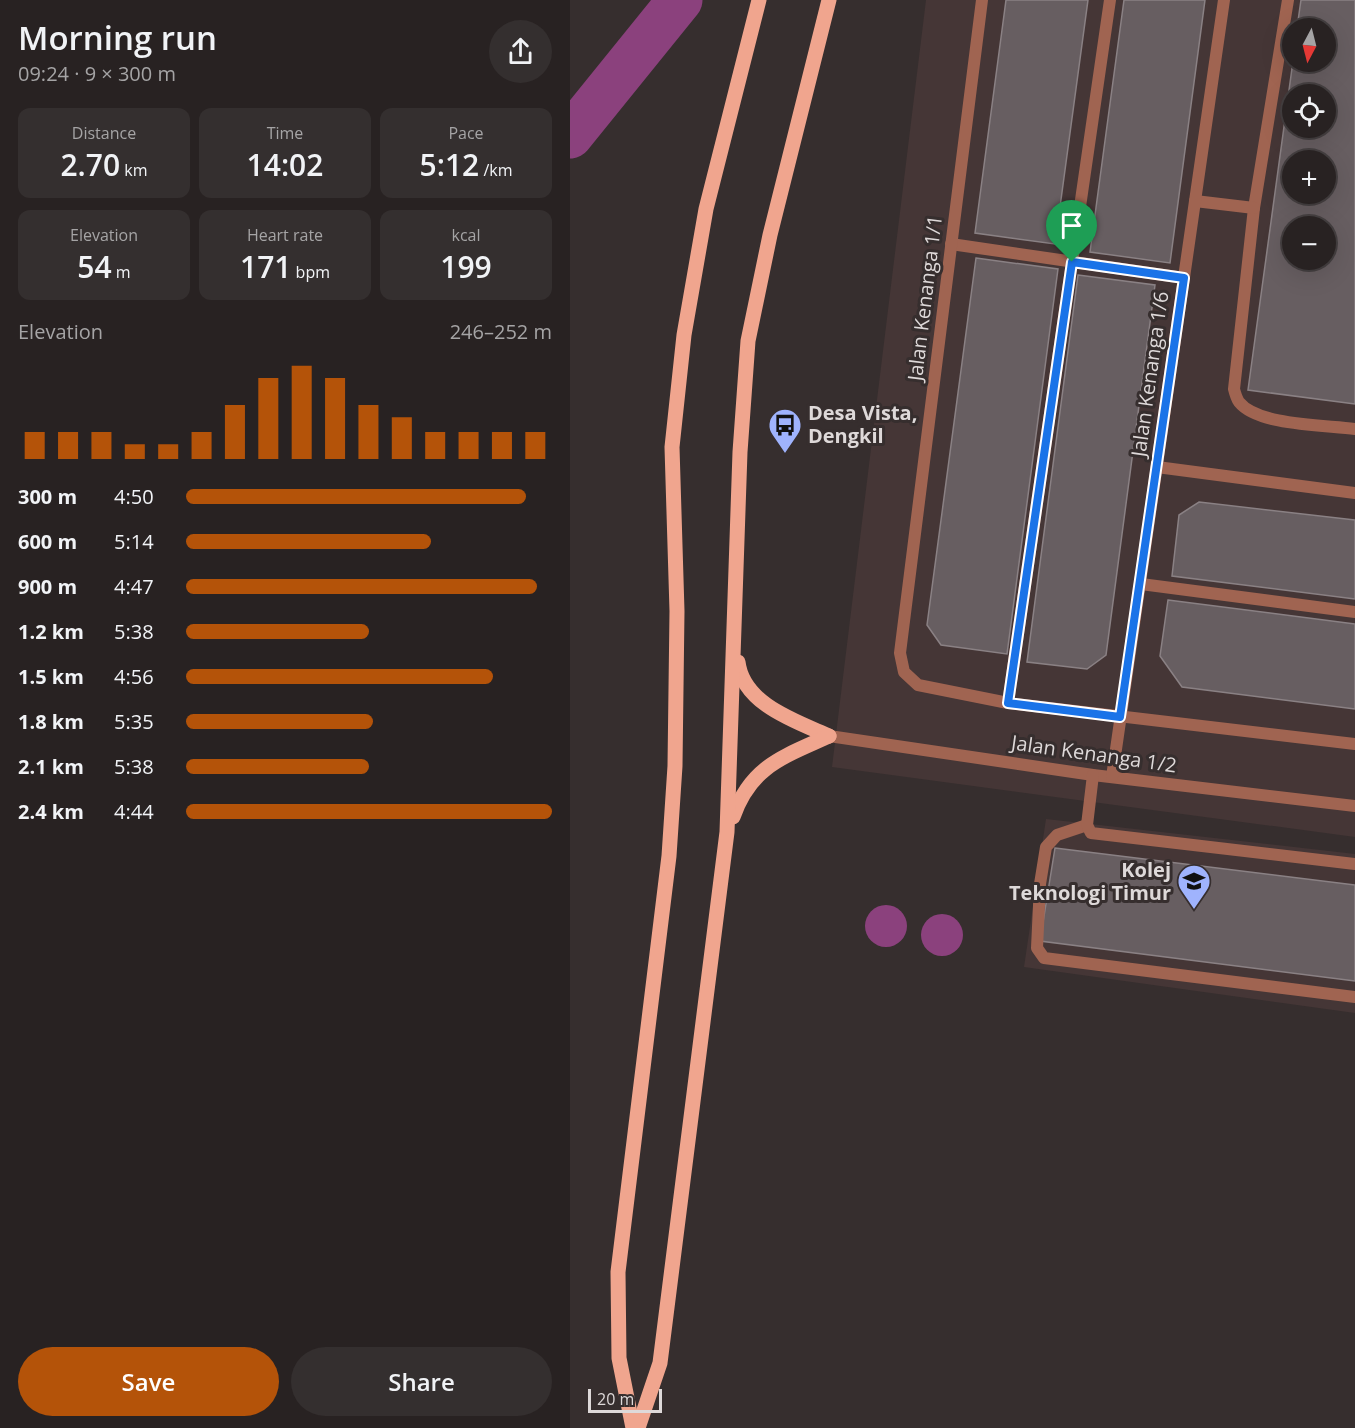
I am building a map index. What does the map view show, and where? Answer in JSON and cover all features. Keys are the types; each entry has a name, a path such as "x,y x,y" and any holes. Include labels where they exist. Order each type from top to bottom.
{"main road":[{"path":"633,1428 619,1358 618,1272 670,844 675,766 677,611 672,447 684,335 706,209 759,0"},
{"path":"638,1428 660,1364 727,832 734,624 748,341 770,235 829,0"},
{"path":"734,624 740,677 766,706 829,736"},
{"path":"727,832 741,795 759,772 829,736"}],"street":[{"name":"Jalan Kenanga 1/1","path":"982,0 900,653 904,672 918,685 1008,703"},
{"path":"1110,0 1008,703 1355,744"},
{"name":"Jalan Kenanga 1/6","path":"1112,777 1224,0"},
{"path":"1288,0 1254,208 1234,389 1239,402 1253,413 1269,419 1355,429"},
{"path":"1195,201 1254,208"},
{"path":"951,244 1184,278"},
{"path":"1157,467 1355,493"},
{"path":"1141,584 1355,612"},
{"name":"Jalan Kenanga 1/2","path":"829,736 1093,775 1355,806"},
{"path":"1093,775 1088,825 1090,833 1355,864"},
{"path":"1088,825 1057,835 1046,847 1040,884 1037,948 1044,958 1355,997"}],"shaded area":[{"path":"926,0 1355,0 1355,837 832,767"},
{"name":"Kolej Teknologi Timur","path":"1046,819 1355,854 1355,1013 1024,967"},
{"path":"886,905 894,906 901,911 906,918 906,934 901,941 894,946 886,947 878,946 871,941 866,934 865,926 866,918 871,911 878,906"},
{"path":"942,914 957,920 963,935 957,950 942,956 927,950 921,935 927,920"}],"building":[{"path":"1006,0 1088,0 1055,244 975,233"},
{"path":"1124,0 1205,0 1170,263 1090,252"},
{"path":"1301,0 1355,0 1355,404 1248,390 1282,138 1336,138 1336,84 1290,84 1291,72 1336,72 1336,18 1298,18"},
{"path":"976,258 1058,269 1007,654 941,645 927,625"},
{"path":"1078,275 1155,285 1106,655 1087,669 1027,662"},
{"path":"1199,502 1355,520 1355,599 1172,576 1179,515"},
{"path":"1168,600 1355,624 1355,709 1182,687 1160,656"},
{"name":"Kolej Teknologi Timur","path":"1055,848 1355,885 1355,981 1040,941"}],"waterway":[{"path":"570,136 680,0"}],"place":[{"name":"Desa Vista, Dengkil","path":"785,454"},
{"name":"Kolej Teknologi Timur","path":"1194,910"}],"route":[{"path":"1072,262 1184,278 1120,717 1008,703 1072,262"}]}
